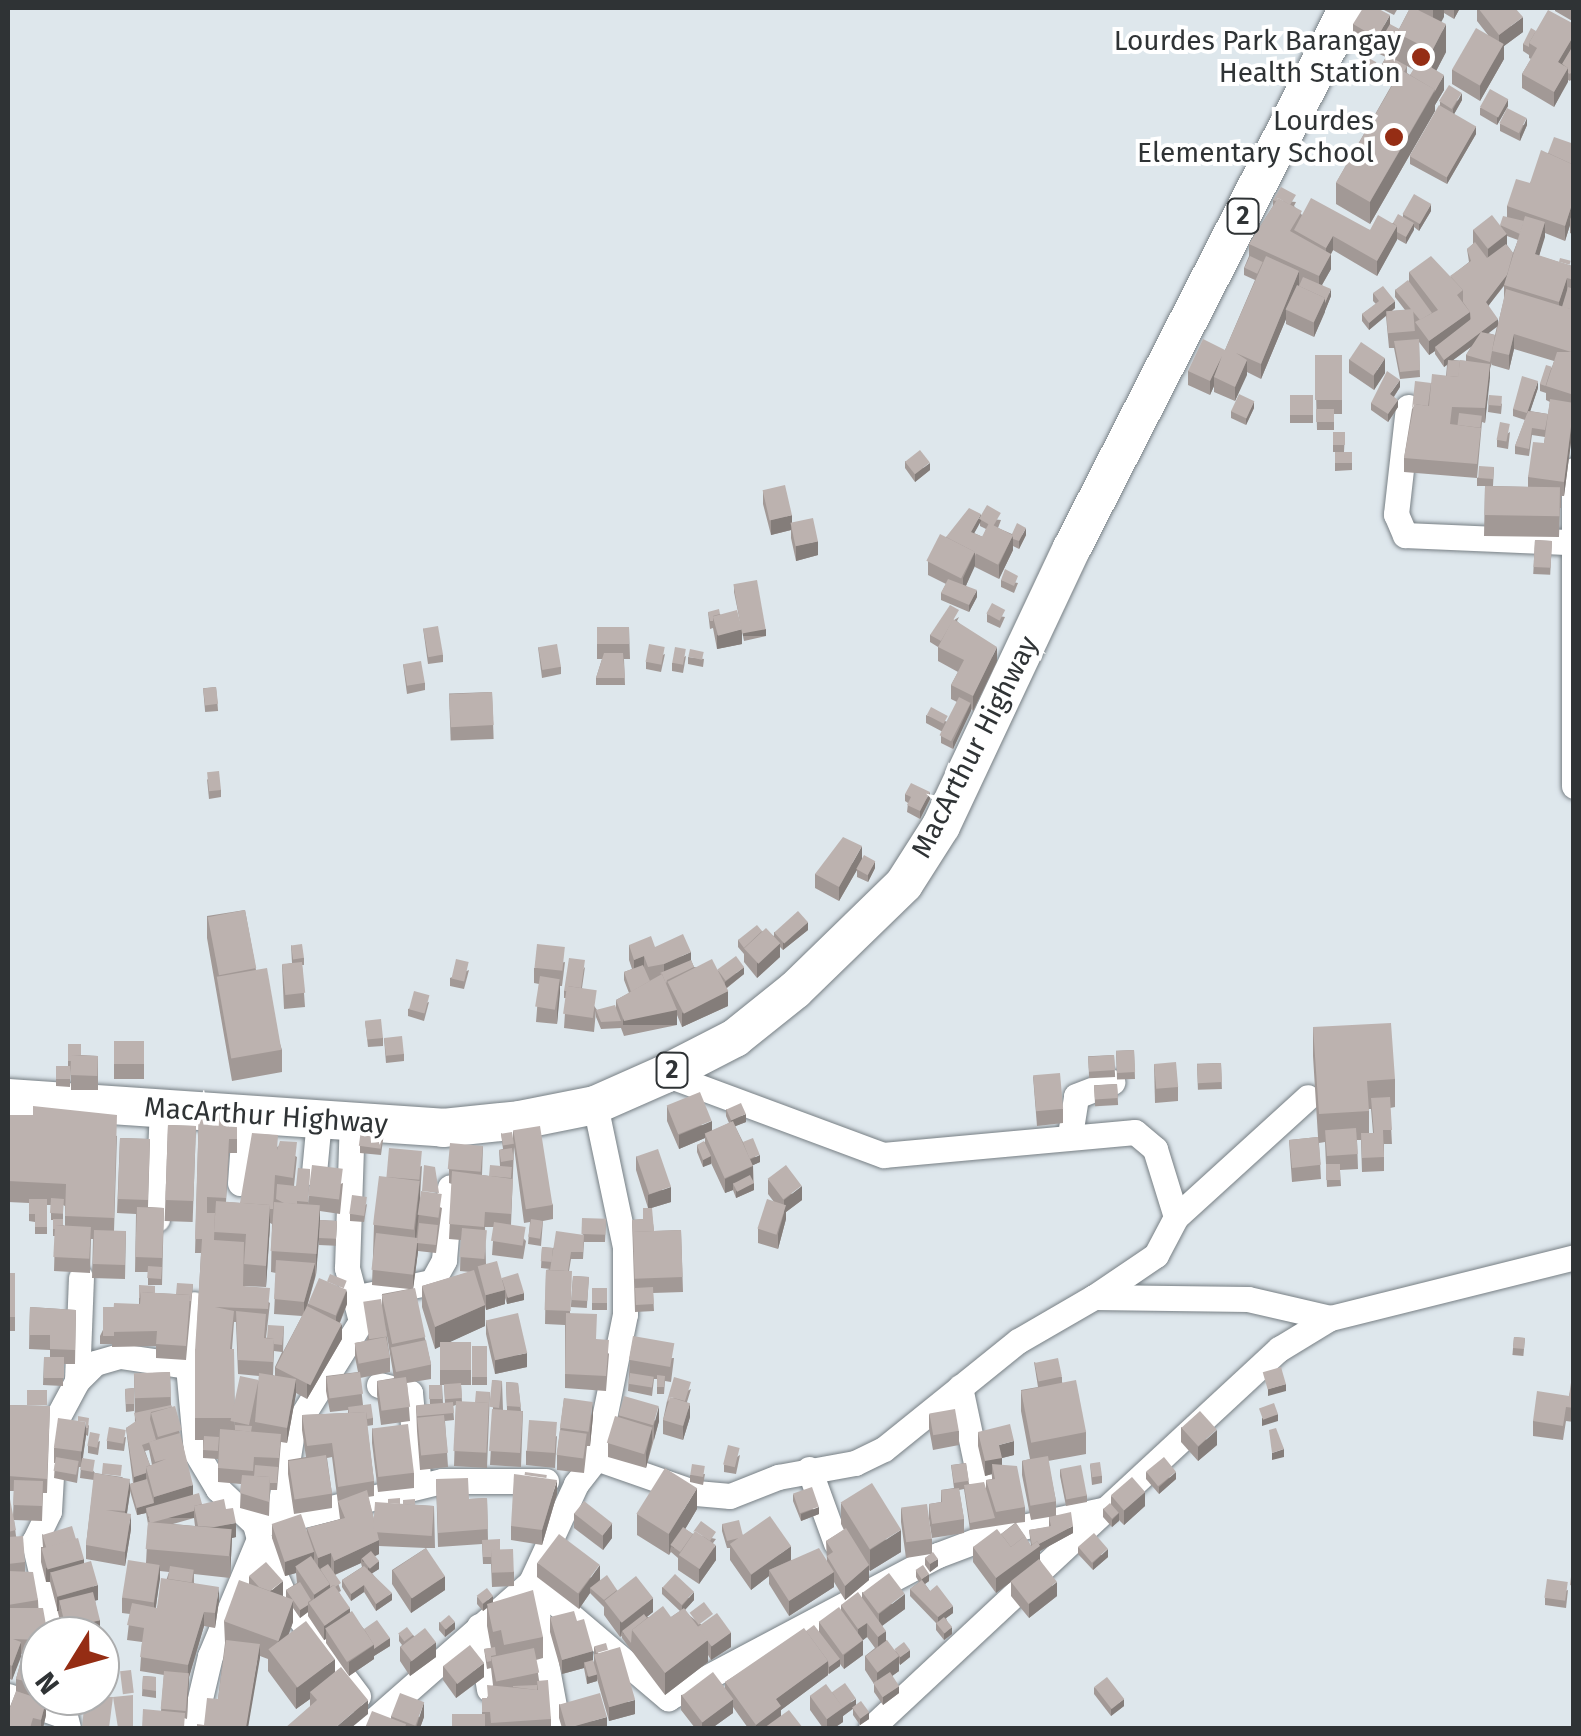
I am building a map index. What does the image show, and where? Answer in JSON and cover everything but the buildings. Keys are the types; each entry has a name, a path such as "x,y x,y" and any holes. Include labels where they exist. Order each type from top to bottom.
{"highway":[{"name":"MacArthur Highway","path":"8,1098 443,1128 594,1105 735,1038 765,1014 851,941 904,884 941,826 1072,548 1139,424 1348,8"}],"street":[{"path":"1408,407 1396,514 1405,534 1571,542"},
{"path":"1574,470 1574,786"},
{"path":"664,1074 883,1155 1135,1132 1147,1138 1176,1217"},
{"path":"1070,1135 1076,1096 1112,1082"},
{"path":"596,1458 696,1494 730,1496 808,1470 856,1463 884,1449 1064,1309 1094,1297 1156,1255 1176,1217 1308,1097"},
{"path":"194,1304 188,1366 196,1452 218,1489 264,1528 286,1600 370,1722 531,1582 576,1484 596,1458 616,1384 625,1246 594,1105"},
{"path":"157,1219 162,1108"},
{"path":"240,1184 245,1114"},
{"path":"314,1173 335,1120"},
{"path":"193,1728 210,1656 264,1528 292,1432 361,1321 358,1296 347,1268 335,1120"},
{"path":"358,1296 414,1291 432,1282 444,1260 450,1187"},
{"path":"871,1728 1278,1349 1330,1318 1574,1257"},
{"path":"78,1381 81,1278"},
{"path":"1094,1297 1248,1299 1330,1318"},
{"path":"51,1616 34,1542 49,1511 54,1424 78,1381 95,1364 120,1356 188,1366"},
{"path":"379,1386 410,1394 419,1486"},
{"path":"960,1387 980,1482"},
{"path":"808,1470 836,1543"},
{"path":"264,1528 419,1486 513,1476 576,1484"},
{"path":"531,1582 668,1698 938,1555 999,1532 1106,1510"},
{"path":"531,1582 558,1728"},
{"path":"479,1626 488,1689"}],"place":[{"name":"Lourdes Park Barangay Health Station","path":"1421,57"},
{"name":"Lourdes Elementary School","path":"1394,137"}]}
